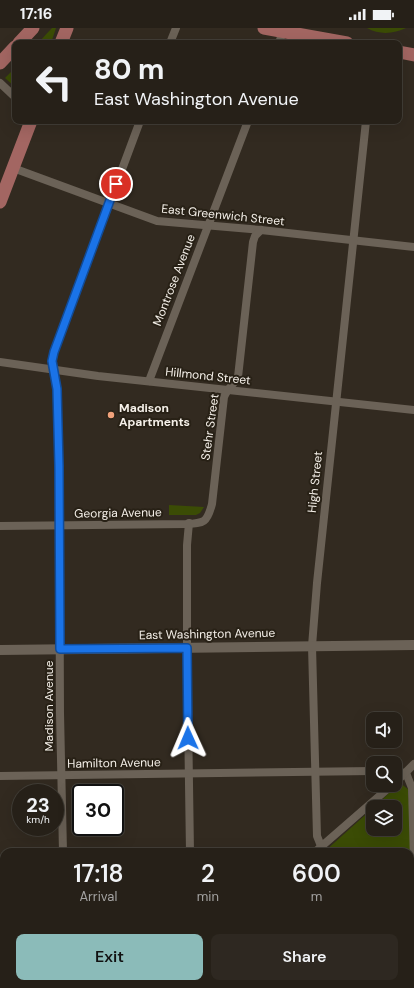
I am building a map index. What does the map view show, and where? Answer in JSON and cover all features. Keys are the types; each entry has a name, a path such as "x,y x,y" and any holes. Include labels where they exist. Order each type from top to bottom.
{"main road":[{"path":"22,40 33,28"},
{"path":"62,40 67,28"},
{"path":"264,28 281,37 314,40"},
{"path":"0,63 12,50"},
{"path":"402,53 414,55"},
{"path":"0,202 30,124"}],"street":[{"path":"171,40 176,28"},
{"path":"0,83 12,94"},
{"name":"Madison Avenue","path":"63,848 57,389 52,361 108,204 139,124"},
{"name":"Montrose Avenue","path":"149,381 247,124"},
{"name":"High Street","path":"318,848 312,646 316,583 366,124"},
{"name":"East Greenwich Street","path":"13,168 157,221 261,230 414,247"},
{"name":"Stehr Street","path":"189,523 202,522 208,519 210,513 224,397 226,390 234,384 238,377 253,242 255,236 261,230"},
{"name":"Hillmond Street","path":"0,362 226,390 414,410"},
{"path":"189,523 187,545 187,648 190,848"},
{"name":"Georgia Avenue","path":"0,526 189,523"},
{"name":"East Washington Avenue","path":"0,650 414,645"},
{"path":"402,776 414,764"},
{"name":"Hamilton Avenue","path":"0,776 366,771"},
{"path":"402,773 406,773"},
{"path":"406,773 412,788 414,848"},
{"path":"319,848 384,792"}],"green space":[{"path":"52,28 56,28 52,40 41,40"},
{"path":"367,28 406,28 397,32 381,33"},
{"path":"12,71 12,84 5,78"},
{"path":"169,505 204,507 200,513 196,515 169,515"},
{"path":"402,784 408,789 411,848 328,848 366,814 366,836 402,836 402,800 382,800 390,792 402,792"}],"place":[{"name":"Madison Apartments","path":"111,415"}],"route":[{"path":"116,184 52,361 57,389 60,649 187,648 188,738"}]}
